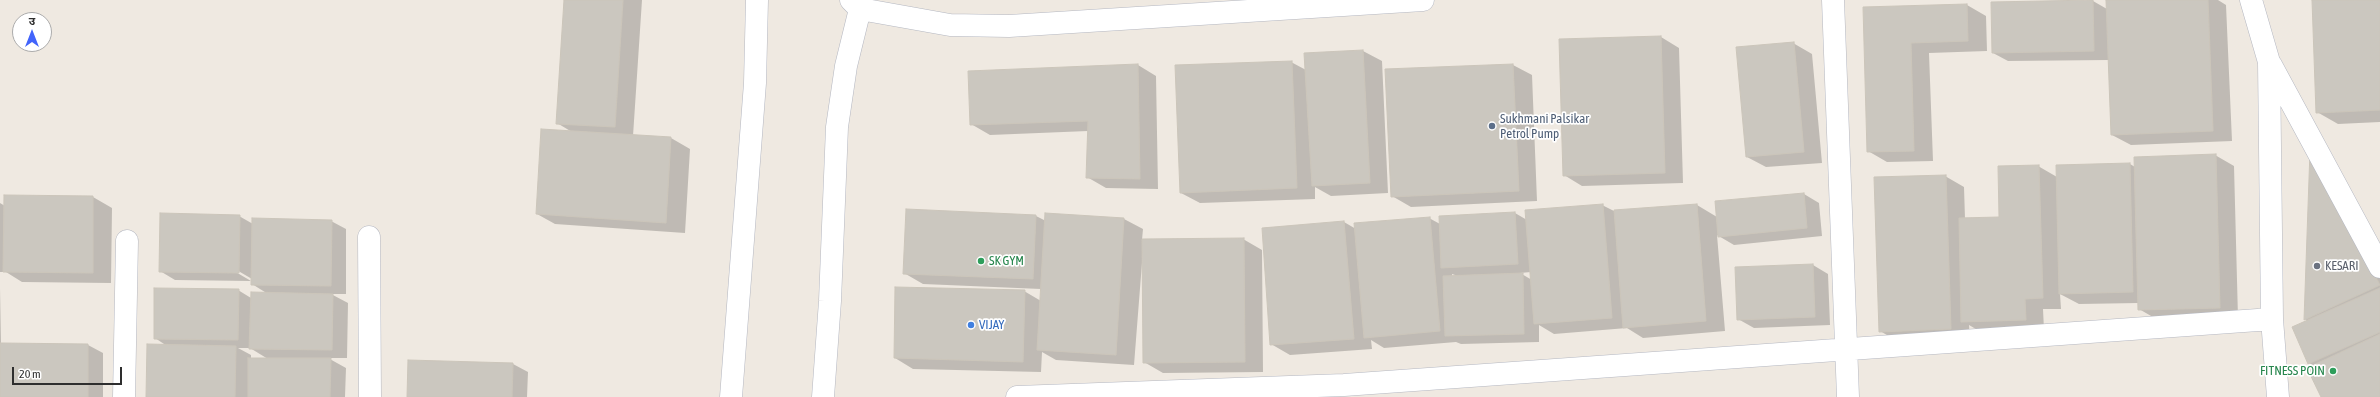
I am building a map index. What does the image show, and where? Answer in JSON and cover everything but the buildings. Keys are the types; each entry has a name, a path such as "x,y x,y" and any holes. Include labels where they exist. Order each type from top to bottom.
{"street":[{"path":"731,397 755,83 757,0"},
{"path":"823,397 830,301 837,127 857,3 950,25 1009,26 1423,0"},
{"path":"1833,0 1848,397"},
{"path":"2251,0 2269,62 2380,267"},
{"path":"2269,62 2272,319 2279,397"},
{"path":"368,237 370,397"},
{"path":"124,397 128,241"},
{"path":"1017,397 1344,391 1846,349 2272,319"}],"place":[{"name":"Sukhmani Palsikar Petrol Pump","path":"1492,126"},
{"name":"SK GYM","path":"981,261"},
{"name":"KESARI","path":"2317,266"},
{"name":"VIJAY","path":"971,325"},
{"name":"FITNESS POIN","path":"2333,371"}]}
